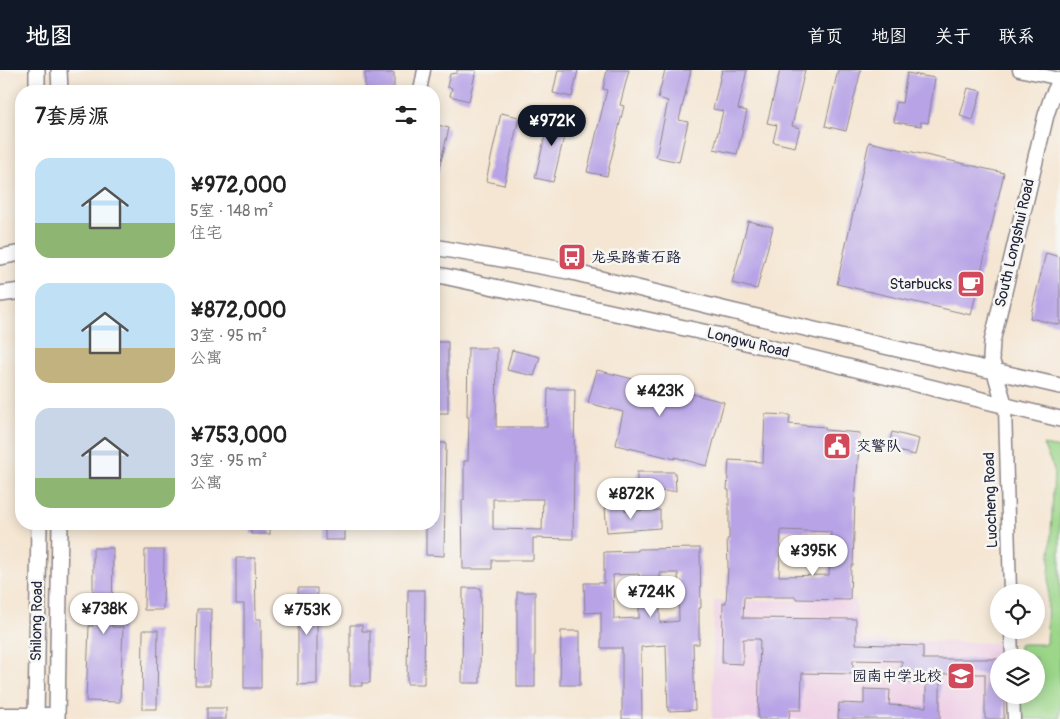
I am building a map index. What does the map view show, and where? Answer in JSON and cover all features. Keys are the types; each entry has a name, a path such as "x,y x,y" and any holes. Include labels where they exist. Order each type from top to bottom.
{"main road":[{"path":"37,70 37,85"},
{"path":"59,70 60,85"},
{"name":"South Longshui Road","path":"1005,407 991,358 992,342 1046,115 1060,80"},
{"name":"Longwu Road","path":"440,248 568,271 731,311 1060,386"},
{"path":"0,257 15,254"},
{"name":"Longwu Road","path":"440,275 709,333 1060,419"},
{"path":"0,294 15,292"},
{"name":"Shilong Road","path":"36,717 39,530"},
{"name":"Shilong Road","path":"58,717 60,530"}],"street":[{"path":"421,85 424,70"},
{"path":"1019,70 1060,80"},
{"name":"Luocheng Road","path":"1005,407 1010,584"},
{"path":"1013,704 1014,719"},
{"path":"0,714 58,717"}],"shaded area":[{"path":"855,599 862,640 1005,643 1005,649 990,649 990,704 1007,704 1007,719 712,719 714,601"}],"green space":[{"path":"1043,445 1060,448 1060,719 1021,719 1020,704 1045,704 1045,649 1019,649 1019,644 1046,644 1054,469"}],"building":[{"path":"457,70 476,70 469,101 450,96 452,88 447,87 450,74 457,73"},
{"path":"558,70 578,70 572,97 553,93"},
{"path":"607,70 629,70 620,105 624,106 607,176 587,172 607,90 603,89"},
{"path":"665,70 691,70 679,120 688,122 679,162 656,157 668,101 658,98"},
{"path":"722,70 747,70 738,109 747,111 737,154 714,149 723,111 713,109"},
{"path":"780,70 805,70 792,126 800,128 795,147 773,142 777,125 767,123"},
{"path":"838,70 861,70 846,131 825,126"},
{"path":"365,73 394,73 394,85 365,85"},
{"path":"907,73 935,78 928,123 921,122 921,126 894,122 896,102 902,103"},
{"path":"968,88 981,91 973,120 960,116"},
{"path":"551,111 569,116 553,182 535,178"},
{"path":"501,113 519,117 504,185 486,181"},
{"path":"440,126 449,128 440,165"},
{"path":"869,142 1004,173 971,315 837,284"},
{"path":"748,221 773,227 757,289 732,283"},
{"path":"1046,253 1060,257 1060,325 1030,318"},
{"path":"440,342 448,342 448,413 440,413"},
{"path":"468,348 497,348 496,427 547,427 548,389 575,389 573,539 533,538 533,560 492,560 492,569 463,569 462,500 464,500 464,461 468,461 469,417 467,417","holes":["493,499 543,499 542,530 493,529"]},
{"path":"512,350 540,357 534,376 507,370"},
{"path":"597,370 724,402 707,466 675,457 675,459 616,445 623,412 588,403"},
{"path":"765,414 790,415 789,424 825,427 825,430 860,433 850,600 744,597 743,618 856,619 856,644 923,646 923,659 990,659 990,704 1004,704 1004,719 985,719 985,674 940,674 940,719 838,719 839,703 864,704 864,689 890,690 889,705 926,707 926,682 902,681 902,661 853,660 853,674 802,673 801,710 790,710 789,719 758,719 760,639 743,639 743,664 722,663 723,603 726,603 727,539 729,539 729,490 727,490 729,460 763,462","holes":["781,530 831,532 829,575 779,576"]},
{"path":"892,432 919,439 915,455 888,449"},
{"path":"440,443 446,443 444,556 426,555 426,530 440,530"},
{"path":"637,472 675,472 676,491 637,492"},
{"path":"625,506 625,511 660,510 660,528 607,532 605,508"},
{"path":"251,530 270,530 270,534 251,534"},
{"path":"325,530 345,530 345,540 325,540"},
{"path":"93,548 113,548 112,627 123,627 120,702 86,701 89,626 93,626"},
{"path":"700,548 701,608 699,608 699,644 693,644 695,710 668,711 666,645 641,647 642,719 622,719 622,648 601,648 601,612 585,613 584,583 604,583 604,552 638,551 638,549","holes":["660,573 678,573 679,621 660,623","639,574 639,618 614,619 613,575"]},
{"path":"145,550 164,550 163,610 144,610"},
{"path":"236,558 255,558 256,619 261,619 261,688 244,688 244,604 236,604"},
{"path":"298,588 317,588 317,684 298,685"},
{"path":"463,588 481,588 480,683 462,683"},
{"path":"408,590 425,590 424,684 407,684"},
{"path":"517,592 535,592 535,687 517,687"},
{"path":"197,609 211,609 210,685 195,685"},
{"path":"350,625 362,625 362,631 370,631 370,683 362,683 362,686 350,686"},
{"path":"143,630 158,630 157,709 142,709"},
{"path":"561,631 580,631 580,685 560,685"},
{"path":"207,708 226,708 226,719 207,719"}],"place":[{"name":"龙吴路黄石路","path":"572,257"},
{"name":"Starbucks","path":"971,284"},
{"name":"交警队","path":"837,446"},
{"name":"园南中学北校","path":"961,676"}]}
